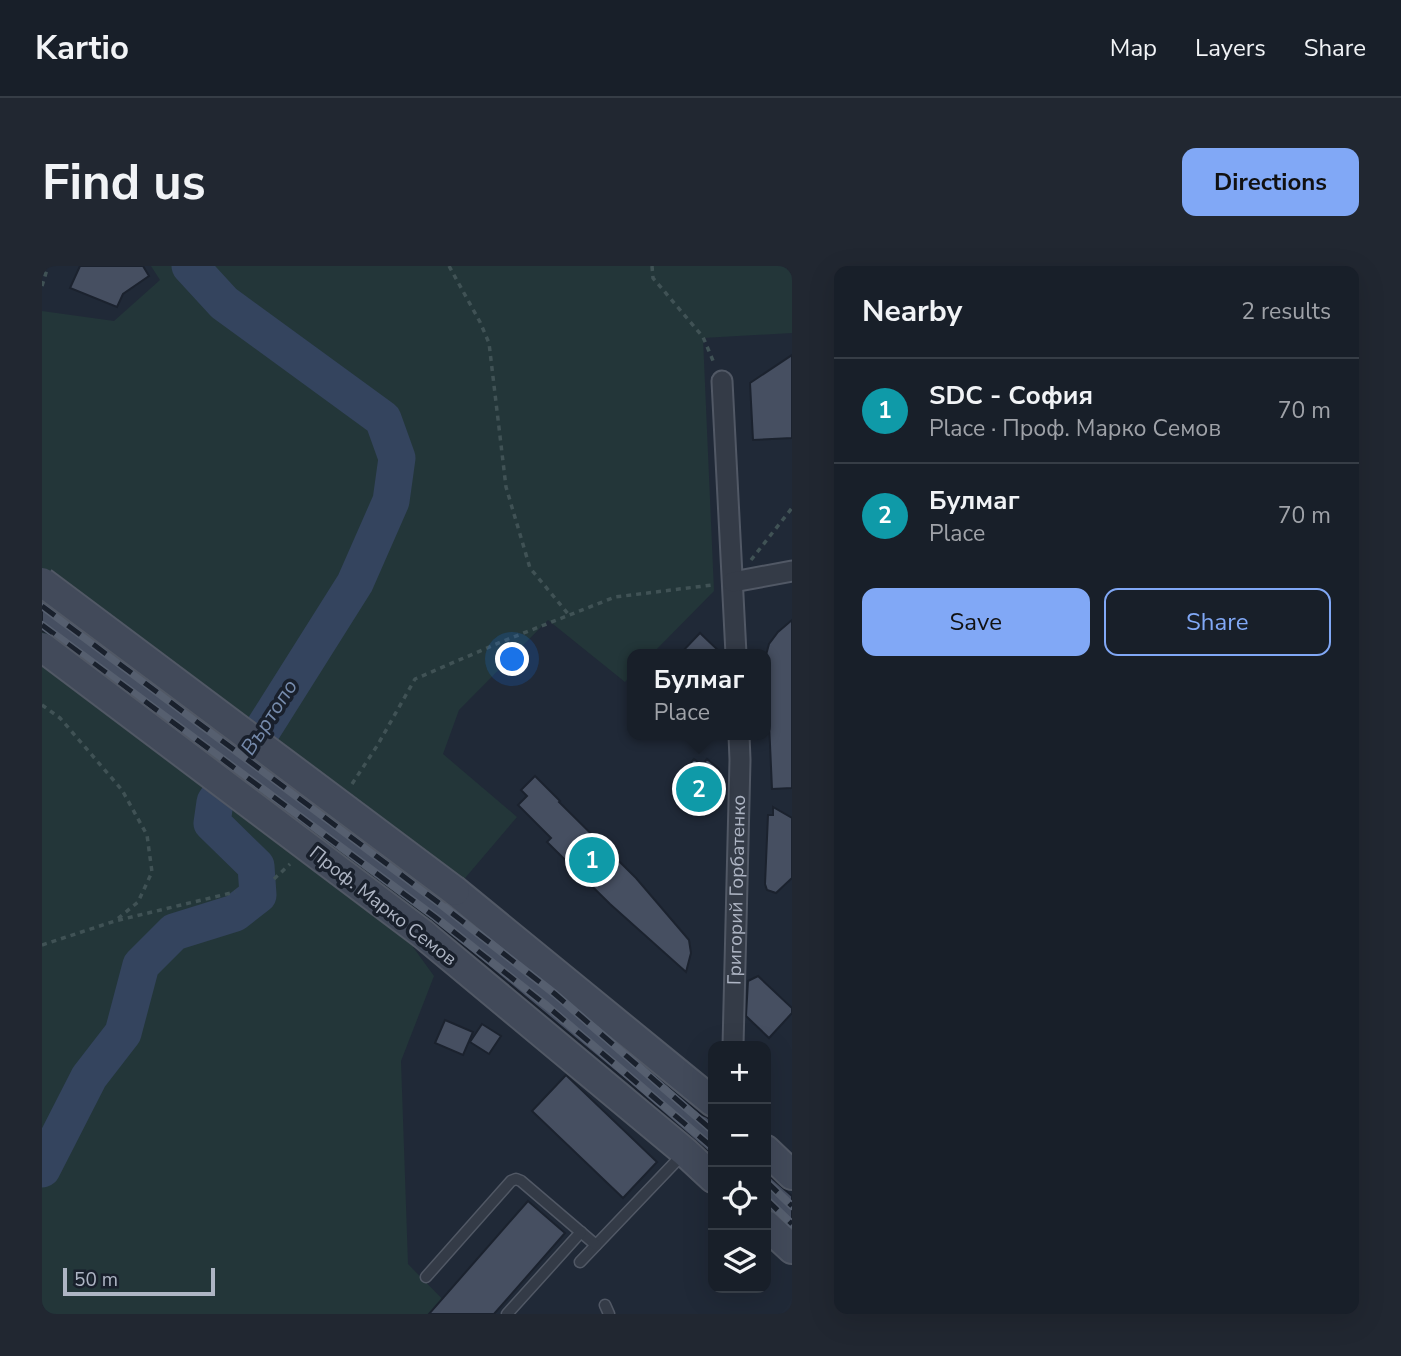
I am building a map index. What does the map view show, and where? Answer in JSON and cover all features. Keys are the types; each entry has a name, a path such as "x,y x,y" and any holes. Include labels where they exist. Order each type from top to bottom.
{"main road":[{"path":"42,582 455,891 708,1098"},
{"name":"Проф. Марко Семов","path":"42,648 423,934 708,1173"},
{"path":"771,1155 792,1175"},
{"path":"771,1230 792,1249"}],"street":[{"path":"722,381 736,649"},
{"path":"733,582 792,571"},
{"name":"Григорий Горбатенко","path":"733,1041 739,740"}],"lane":[{"path":"580,1262 685,1152"},
{"path":"426,1277 511,1181 516,1179 596,1245"},
{"path":"508,1314 581,1232"}],"path":[{"path":"42,286 48,266"},
{"path":"449,266 489,343 506,487 530,568 569,615"},
{"path":"652,266 653,278 703,337 722,381"},
{"path":"349,789 415,679 615,597 733,582 792,508"},
{"path":"42,705 60,718 122,790 147,835 152,872 138,902 115,921"},
{"path":"274,879 296,858"},
{"path":"42,945 115,921 235,892"}],"shaded area":[{"path":"151,266 792,266 792,333 703,338 714,591 657,649 627,649 625,682 548,620 459,710 443,754 517,817 466,877 413,947 434,976 401,1061 408,1264 457,1314 42,1314 42,311 114,321 160,280"}],"building":[{"path":"80,266 143,266 149,276 123,294 117,307 70,288"},
{"path":"792,355 792,438 753,440 750,383"},
{"path":"42,603 445,904 707,1117 708,1152 434,921 52,634 42,631"},
{"path":"792,620 792,788 772,789 771,649 768,649 778,632"},
{"path":"700,633 717,649 685,649"},
{"path":"694,759 702,765 707,759 719,769 721,794 703,815 689,804 691,801 672,784"},
{"path":"535,776 636,878 689,940 691,953 686,972 610,904 547,842 551,838 518,805 527,796 521,790"},
{"path":"773,807 792,818 792,878 776,893 767,890 765,884 768,815 773,815"},
{"path":"758,976 792,1008 792,1013 769,1038 746,1016 748,981"},
{"path":"445,1020 473,1032 463,1055 435,1043"},
{"path":"482,1024 501,1036 489,1054 470,1042"},
{"path":"566,1075 657,1162 623,1198 532,1111"},
{"path":"771,1177 792,1196 792,1226 771,1209"},
{"path":"528,1201 565,1233 494,1314 429,1314"}],"waterway":[{"name":"Въртопо","path":"42,1169 89,1077 123,1033 141,965 174,932 235,913 258,895 256,866 212,823 215,802 355,583 391,501 397,458 383,419 224,303 190,266"}],"railway":[{"path":"42,606 443,906 555,994 708,1127"},
{"path":"42,625 435,917 547,1006 708,1144"},
{"path":"771,1186 792,1206"},
{"path":"771,1204 792,1224"}],"place":[{"name":"Булмаг","path":"699,789"},
{"name":"SDC - София","path":"592,860"}]}
